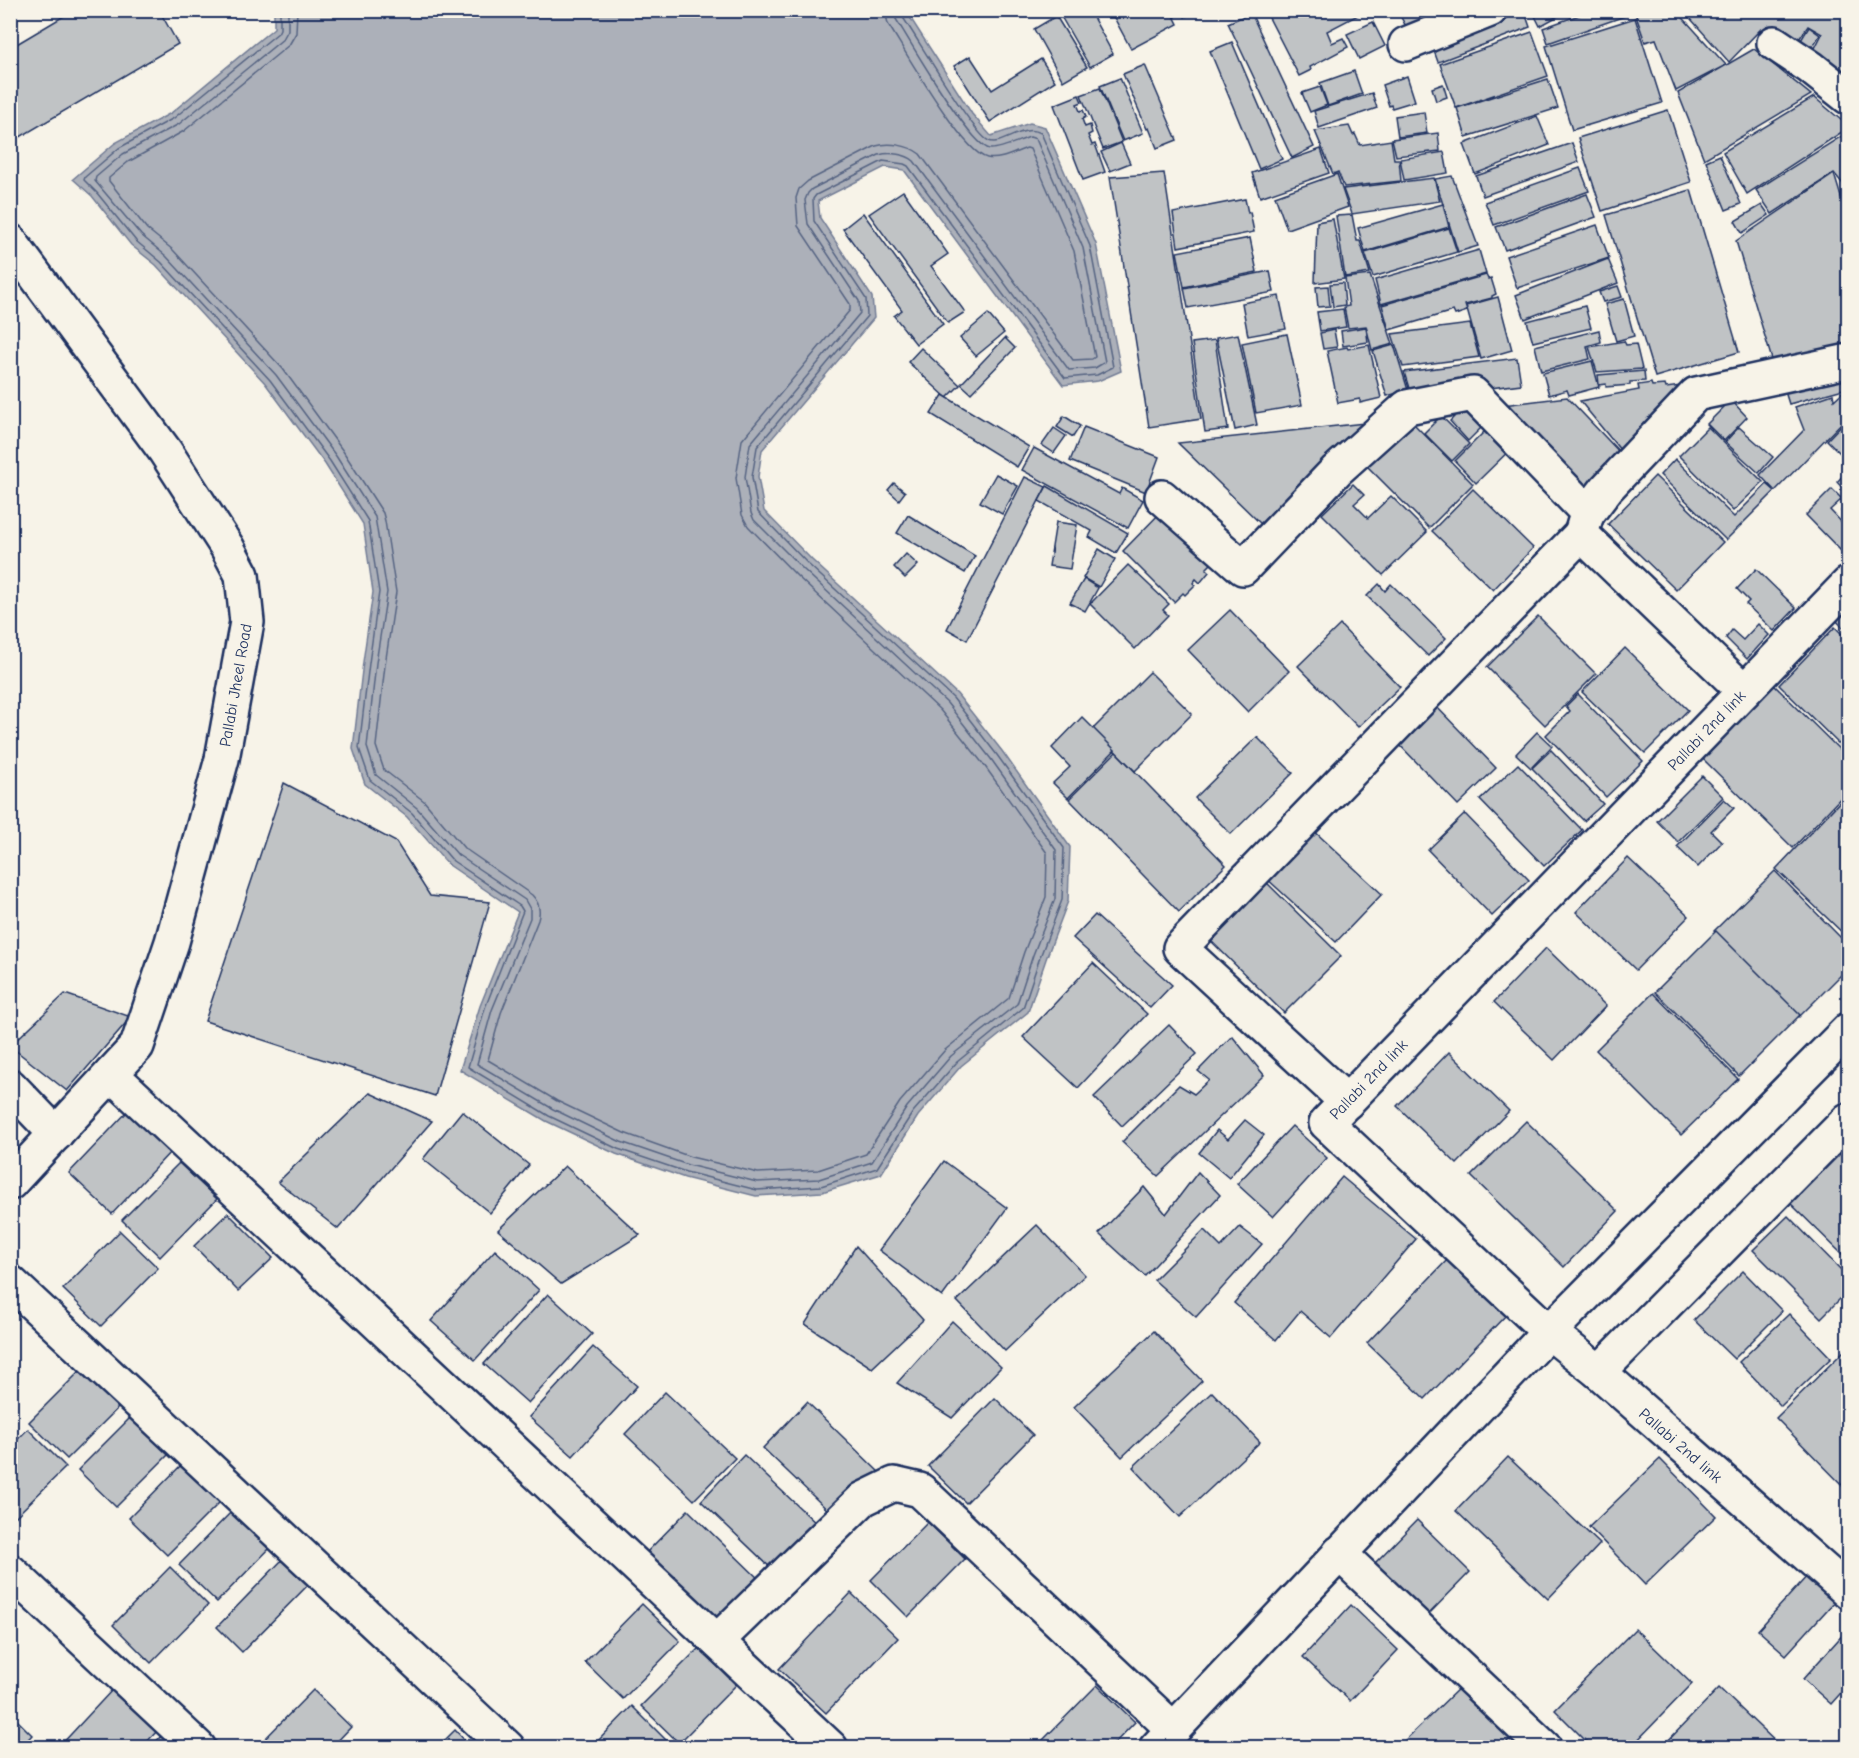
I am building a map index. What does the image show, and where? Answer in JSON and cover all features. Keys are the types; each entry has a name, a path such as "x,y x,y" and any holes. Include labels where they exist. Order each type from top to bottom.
{"street":[{"path":"1406,44 1490,10"},
{"path":"1774,43 1810,66 1848,97"},
{"name":"Pallabi Jheel Road","path":"10,241 165,451 227,547 242,575 247,622 222,759 172,942 137,1046 111,1074"},
{"path":"1347,1102 1180,948 1584,523 1607,488 1696,394 1848,361"},
{"path":"1162,497 1243,568 1337,471 1407,407 1473,394 1584,523 1744,691"},
{"name":"Pallabi 2nd link","path":"1848,584 1326,1123 1549,1332 1599,1372 1848,1591"},
{"path":"717,1641 862,1499 894,1484 920,1490 1162,1742 1549,1332 1848,1030"},
{"path":"10,1183 111,1074 831,1748"},
{"path":"10,1086 56,1134"},
{"path":"1599,1372 1848,1120"},
{"path":"10,1282 508,1748"},
{"path":"1340,1553 1545,1748"},
{"path":"10,1571 199,1748"}],"water":[{"path":"274,11 906,11 972,114 991,136 1030,123 1045,127 1096,244 1121,371 1098,381 1063,385 904,170 885,167 818,201 820,218 872,297 874,318 762,450 758,477 764,511 812,560 957,694 1002,751 1070,847 1068,901 1028,1012 961,1066 918,1116 881,1174 822,1192 756,1196 685,1178 616,1154 546,1121 460,1070 480,1006 518,912 449,865 407,817 365,784 353,749 373,592 363,524 325,464 265,383 156,265 131,245 92,196 73,179 115,143 171,113 274,28"}],"building":[{"path":"74,10 159,10 178,44 10,143 10,48"},
{"path":"1063,10 1089,10 1113,54 1090,67 1059,13"},
{"path":"1110,10 1171,10 1178,24 1131,49"},
{"path":"1181,10 1197,10 1185,17"},
{"path":"1265,10 1361,10 1362,13 1327,31 1332,43 1343,38 1348,47 1310,67 1311,70 1299,76"},
{"path":"1397,10 1475,10 1408,30"},
{"path":"1507,10 1524,10 1530,27 1438,62 1430,40"},
{"path":"1532,10 1569,10 1540,26"},
{"path":"1593,10 1624,10 1625,16 1548,43 1543,28"},
{"path":"1634,10 1676,10 1726,65 1676,91 1656,39 1645,42"},
{"path":"1683,10 1848,10 1848,76 1811,56 1822,34 1808,26 1795,45 1761,29 1729,62"},
{"path":"1251,13 1314,147 1292,158 1228,23"},
{"path":"1056,16 1087,67 1063,81 1034,29"},
{"path":"1635,18 1662,103 1572,130 1546,46"},
{"path":"1373,22 1385,46 1359,59 1347,34"},
{"path":"1809,27 1820,35 1809,52 1798,45"},
{"path":"1532,32 1548,76 1456,108 1440,64"},
{"path":"1232,42 1282,159 1259,169 1210,51"},
{"path":"1754,49 1811,95 1704,159 1678,93"},
{"path":"970,56 992,90 1041,59 1055,81 990,122 954,66"},
{"path":"1145,65 1177,140 1157,148 1123,74"},
{"path":"1354,71 1362,94 1328,106 1320,83"},
{"path":"1407,76 1415,101 1392,108 1391,105 1389,106 1382,85"},
{"path":"1120,78 1143,133 1123,141 1100,86"},
{"path":"1548,79 1558,108 1466,137 1457,108"},
{"path":"1443,84 1447,97 1436,101 1432,88"},
{"path":"1320,87 1327,105 1310,112 1302,93"},
{"path":"1100,88 1122,142 1103,149 1081,95"},
{"path":"1372,93 1377,108 1319,128 1314,111"},
{"path":"1079,95 1082,102 1077,104 1086,117 1082,119 1085,127 1090,125 1092,133 1088,135 1092,145 1095,144 1105,172 1083,180 1054,105"},
{"path":"1814,97 1848,128 1747,194 1723,152"},
{"path":"1668,110 1691,182 1602,211 1578,138"},
{"path":"1424,112 1427,133 1398,137 1395,116"},
{"path":"1537,116 1549,145 1475,174 1464,144"},
{"path":"1349,126 1360,145 1391,140 1394,159 1399,159 1401,181 1344,187 1338,172 1333,174 1315,131"},
{"path":"1848,132 1848,178 1843,184 1834,173 1772,214 1756,190"},
{"path":"1438,133 1440,151 1396,156 1392,139"},
{"path":"1121,143 1130,163 1110,171 1101,152"},
{"path":"1572,143 1579,162 1483,196 1476,176"},
{"path":"1321,149 1329,173 1260,197 1252,173"},
{"path":"1444,152 1448,173 1404,180 1400,159"},
{"path":"1720,155 1741,204 1726,210 1706,161"},
{"path":"1580,168 1589,191 1494,225 1485,202"},
{"path":"1164,173 1201,419 1149,427 1110,177"},
{"path":"1337,174 1348,207 1287,229 1275,196"},
{"path":"1834,174 1848,220 1848,352 1773,363 1736,241"},
{"path":"1452,176 1478,246 1458,252 1435,179"},
{"path":"1434,178 1440,201 1352,214 1343,189"},
{"path":"1848,187 1848,216 1841,195"},
{"path":"1691,190 1739,352 1655,377 1606,215"},
{"path":"903,191 948,254 931,266 965,312 948,323 869,214"},
{"path":"1587,194 1596,217 1505,250 1496,227"},
{"path":"1245,199 1254,232 1178,247 1173,213"},
{"path":"1443,204 1449,227 1365,252 1358,228"},
{"path":"1762,205 1769,215 1742,233 1735,221"},
{"path":"863,213 943,324 916,344 894,316 902,310 843,229"},
{"path":"1352,215 1357,241 1360,241 1370,273 1345,277 1336,216"},
{"path":"1333,219 1344,279 1315,283 1317,222"},
{"path":"1597,225 1609,258 1517,288 1506,256"},
{"path":"1449,228 1457,252 1373,277 1365,253"},
{"path":"1250,238 1257,272 1184,287 1177,252"},
{"path":"1479,250 1486,274 1381,304 1375,280"},
{"path":"1608,259 1618,283 1525,319 1516,295"},
{"path":"1270,271 1274,292 1188,308 1184,288"},
{"path":"1370,275 1393,344 1372,350 1366,326 1348,328 1344,307 1349,306 1345,278"},
{"path":"1486,275 1488,279 1491,278 1496,294 1492,298 1465,305 1467,311 1455,315 1453,311 1389,330 1382,305"},
{"path":"1343,283 1345,305 1333,307 1330,284"},
{"path":"1328,286 1330,306 1318,307 1316,287"},
{"path":"1618,286 1622,297 1603,302 1599,292"},
{"path":"1279,296 1286,329 1248,336 1242,303"},
{"path":"1498,297 1512,350 1481,359 1466,306"},
{"path":"1624,299 1634,336 1616,341 1605,304"},
{"path":"1585,306 1591,328 1533,342 1527,321"},
{"path":"1343,309 1346,327 1320,331 1317,312"},
{"path":"988,314 1004,333 976,356 960,338"},
{"path":"1470,324 1479,357 1403,367 1392,334"},
{"path":"1366,327 1368,342 1343,346 1341,331"},
{"path":"1334,330 1337,347 1323,349 1320,333"},
{"path":"1599,330 1601,342 1587,346 1590,359 1541,371 1535,346"},
{"path":"1238,334 1257,425 1235,430 1216,338"},
{"path":"1287,334 1302,405 1256,413 1242,343"},
{"path":"1005,338 1015,348 971,393 961,384"},
{"path":"1215,340 1228,429 1205,432 1192,343"},
{"path":"1624,341 1626,345 1636,344 1642,369 1597,372 1589,347"},
{"path":"1369,345 1381,398 1360,403 1360,399 1338,403 1327,351"},
{"path":"1394,345 1408,390 1387,396 1373,351"},
{"path":"921,348 960,385 947,398 908,362"},
{"path":"1517,358 1521,384 1412,398 1404,372"},
{"path":"1592,361 1599,387 1569,395 1567,390 1549,395 1543,373"},
{"path":"1841,368 1847,388 1789,404 1783,385"},
{"path":"1644,371 1645,381 1630,382 1630,385 1606,387 1606,384 1599,385 1598,375"},
{"path":"1651,383 1652,386 1665,385 1666,388 1689,385 1626,457 1580,401 1639,390 1638,385"},
{"path":"1848,387 1848,416 1775,491 1760,475 1804,430 1795,407 1833,394 1834,400"},
{"path":"943,395 1029,447 1017,467 931,414"},
{"path":"1474,397 1493,416 1468,441 1450,421"},
{"path":"1567,397 1626,459 1583,501 1486,407"},
{"path":"1731,400 1747,417 1724,441 1707,424"},
{"path":"1064,416 1080,426 1073,437 1057,427"},
{"path":"1441,416 1469,444 1452,461 1424,433"},
{"path":"1848,418 1848,461 1827,440"},
{"path":"1496,420 1518,442 1476,483 1455,461"},
{"path":"1412,422 1473,484 1429,528 1367,466"},
{"path":"1365,423 1262,525 1178,443"},
{"path":"1084,427 1159,457 1146,492 1070,461"},
{"path":"1708,427 1763,482 1733,511 1679,456"},
{"path":"1739,427 1773,457 1759,473 1725,442"},
{"path":"1054,428 1066,436 1054,453 1042,445"},
{"path":"1034,448 1119,494 1122,488 1143,500 1128,528 1022,470"},
{"path":"1675,459 1734,517 1767,484 1775,491 1726,540 1660,475"},
{"path":"1848,470 1848,494 1837,482"},
{"path":"996,474 1018,486 1002,514 980,502"},
{"path":"1655,476 1723,542 1676,590 1608,524"},
{"path":"1025,477 1046,487 967,640 947,629"},
{"path":"894,483 905,492 899,500 888,490"},
{"path":"1353,484 1364,495 1354,504 1368,518 1391,496 1427,532 1383,575 1322,514"},
{"path":"1047,486 1128,533 1116,553 1089,537 1092,531 1039,501"},
{"path":"1473,489 1533,548 1493,590 1432,531"},
{"path":"1832,489 1842,499 1830,510 1848,529 1848,551 1845,555 1806,515"},
{"path":"1848,504 1848,519 1841,511"},
{"path":"1163,510 1215,560 1206,569 1209,572 1200,583 1196,579 1193,583 1195,585 1174,602 1123,551"},
{"path":"908,515 975,556 965,573 897,533"},
{"path":"1056,522 1077,525 1070,569 1049,566"},
{"path":"1099,549 1115,559 1099,587 1083,578"},
{"path":"906,554 918,565 905,578 894,567"},
{"path":"1128,565 1169,604 1163,610 1168,615 1135,649 1090,604"},
{"path":"1756,569 1796,608 1774,631 1746,604 1749,601 1737,589"},
{"path":"1084,579 1098,588 1085,611 1070,603"},
{"path":"1379,584 1385,591 1391,584 1446,638 1428,656 1367,596"},
{"path":"1848,608 1848,633 1836,620"},
{"path":"1230,610 1289,671 1248,712 1188,650"},
{"path":"1538,616 1596,674 1545,725 1487,667"},
{"path":"1758,624 1769,635 1747,659 1726,638 1732,630 1743,640"},
{"path":"1340,625 1400,687 1358,727 1298,666"},
{"path":"1835,627 1848,640 1848,753 1779,685"},
{"path":"1625,648 1688,710 1645,753 1582,692"},
{"path":"1150,672 1192,714 1135,771 1093,729"},
{"path":"1774,685 1848,758 1848,790 1793,848 1702,758"},
{"path":"1578,694 1643,761 1606,797 1546,735 1570,711 1566,706"},
{"path":"1432,702 1496,768 1458,805 1394,739"},
{"path":"1082,717 1115,750 1068,798 1053,783 1070,767 1052,748"},
{"path":"1537,732 1552,746 1531,768 1516,754"},
{"path":"1257,737 1293,773 1231,834 1195,798"},
{"path":"1551,750 1603,804 1584,821 1532,768"},
{"path":"1116,752 1226,865 1179,912 1069,799"},
{"path":"1518,764 1582,830 1544,866 1480,800"},
{"path":"1702,776 1723,797 1678,842 1657,821"},
{"path":"284,783 396,842 430,896 490,902 435,1096 205,1021"},
{"path":"1848,793 1848,938 1776,869"},
{"path":"1724,799 1734,808 1711,831 1722,842 1698,867 1677,847"},
{"path":"1465,814 1529,880 1492,916 1428,850"},
{"path":"1311,828 1382,894 1336,942 1265,877"},
{"path":"1628,858 1689,916 1636,970 1576,912"},
{"path":"1775,871 1848,945 1848,968 1799,1017 1714,931"},
{"path":"1263,879 1341,956 1284,1013 1206,936"},
{"path":"1095,915 1172,985 1150,1008 1073,938"},
{"path":"1716,931 1800,1015 1739,1076 1655,992"},
{"path":"1546,948 1606,1006 1554,1060 1494,1002"},
{"path":"1093,963 1147,1014 1078,1088 1023,1037"},
{"path":"1653,993 1738,1079 1681,1135 1596,1050"},
{"path":"65,994 131,1017 67,1091 10,1046"},
{"path":"1169,1025 1197,1054 1122,1126 1094,1097"},
{"path":"1232,1036 1264,1075 1158,1176 1122,1142 1179,1085 1194,1094 1209,1080 1198,1071"},
{"path":"1449,1052 1509,1111 1457,1164 1397,1106"},
{"path":"370,1093 432,1121 338,1229 278,1182"},
{"path":"128,1111 171,1151 112,1214 69,1173"},
{"path":"462,1111 529,1165 490,1213 423,1159"},
{"path":"1245,1120 1264,1135 1229,1178 1199,1153 1217,1130 1228,1139"},
{"path":"1526,1121 1618,1211 1564,1267 1471,1176"},
{"path":"1292,1126 1327,1158 1273,1217 1237,1184"},
{"path":"1848,1142 1848,1260 1784,1197"},
{"path":"944,1161 1007,1208 942,1297 879,1250"},
{"path":"179,1163 217,1199 160,1257 122,1220"},
{"path":"565,1166 640,1235 561,1284 498,1230"},
{"path":"1198,1172 1220,1195 1145,1276 1099,1234 1144,1187 1166,1214"},
{"path":"1342,1177 1416,1239 1331,1338 1300,1311 1276,1340 1234,1303"},
{"path":"228,1213 273,1258 238,1291 194,1246"},
{"path":"1788,1216 1848,1277 1848,1291 1821,1318 1753,1250"},
{"path":"1037,1225 1085,1275 1005,1351 957,1301"},
{"path":"1240,1227 1262,1244 1196,1317 1154,1280 1204,1230 1221,1247"},
{"path":"120,1231 158,1268 101,1326 63,1289"},
{"path":"856,1246 923,1320 872,1368 805,1324"},
{"path":"495,1250 539,1290 475,1360 431,1321"},
{"path":"1450,1257 1508,1313 1425,1399 1367,1343"},
{"path":"1743,1271 1782,1311 1734,1359 1694,1320"},
{"path":"548,1294 592,1334 528,1403 484,1364"},
{"path":"1789,1314 1831,1358 1781,1406 1739,1362"},
{"path":"952,1321 1001,1367 952,1418 897,1383"},
{"path":"1154,1331 1202,1381 1122,1457 1074,1407"},
{"path":"593,1347 637,1386 573,1456 529,1417"},
{"path":"1848,1347 1848,1491 1776,1418"},
{"path":"87,1364 124,1402 67,1459 29,1422"},
{"path":"665,1392 735,1458 694,1500 625,1434"},
{"path":"1212,1392 1260,1442 1180,1517 1133,1467"},
{"path":"995,1398 1033,1435 966,1503 928,1466"},
{"path":"807,1402 881,1474 837,1519 763,1448"},
{"path":"136,1412 174,1449 116,1507 78,1470"},
{"path":"28,1429 66,1467 10,1522 10,1447"},
{"path":"744,1455 819,1526 775,1572 701,1501"},
{"path":"1508,1457 1600,1544 1548,1599 1456,1511"},
{"path":"1660,1459 1716,1516 1645,1585 1589,1527"},
{"path":"186,1460 224,1498 167,1555 129,1518"},
{"path":"236,1507 274,1544 217,1602 179,1565"},
{"path":"688,1510 761,1581 718,1627 644,1555"},
{"path":"1417,1520 1470,1572 1428,1615 1375,1563"},
{"path":"928,1522 965,1559 908,1617 871,1580"},
{"path":"282,1560 308,1585 242,1652 217,1627"},
{"path":"170,1567 208,1605 151,1663 113,1625"},
{"path":"1809,1574 1836,1600 1786,1655 1758,1630"},
{"path":"851,1593 898,1638 826,1713 779,1669"},
{"path":"642,1604 680,1641 623,1699 585,1662"},
{"path":"1351,1605 1398,1650 1350,1701 1303,1657"},
{"path":"1635,1629 1692,1684 1630,1748 1593,1748 1555,1710"},
{"path":"1848,1629 1848,1685 1831,1704 1803,1679"},
{"path":"699,1648 736,1685 679,1743 641,1706"},
{"path":"1097,1685 1135,1722 1110,1748 1045,1748 1040,1743"},
{"path":"1462,1685 1512,1737 1501,1748 1397,1748"},
{"path":"1719,1688 1782,1748 1661,1748"},
{"path":"113,1689 158,1730 141,1748 58,1748"},
{"path":"313,1690 351,1727 331,1748 256,1748"},
{"path":"632,1706 669,1743 665,1748 591,1748"},
{"path":"10,1713 32,1735 20,1748 10,1748"},
{"path":"455,1730 472,1748 437,1748"},
{"path":"162,1735 174,1748 150,1748"}]}
